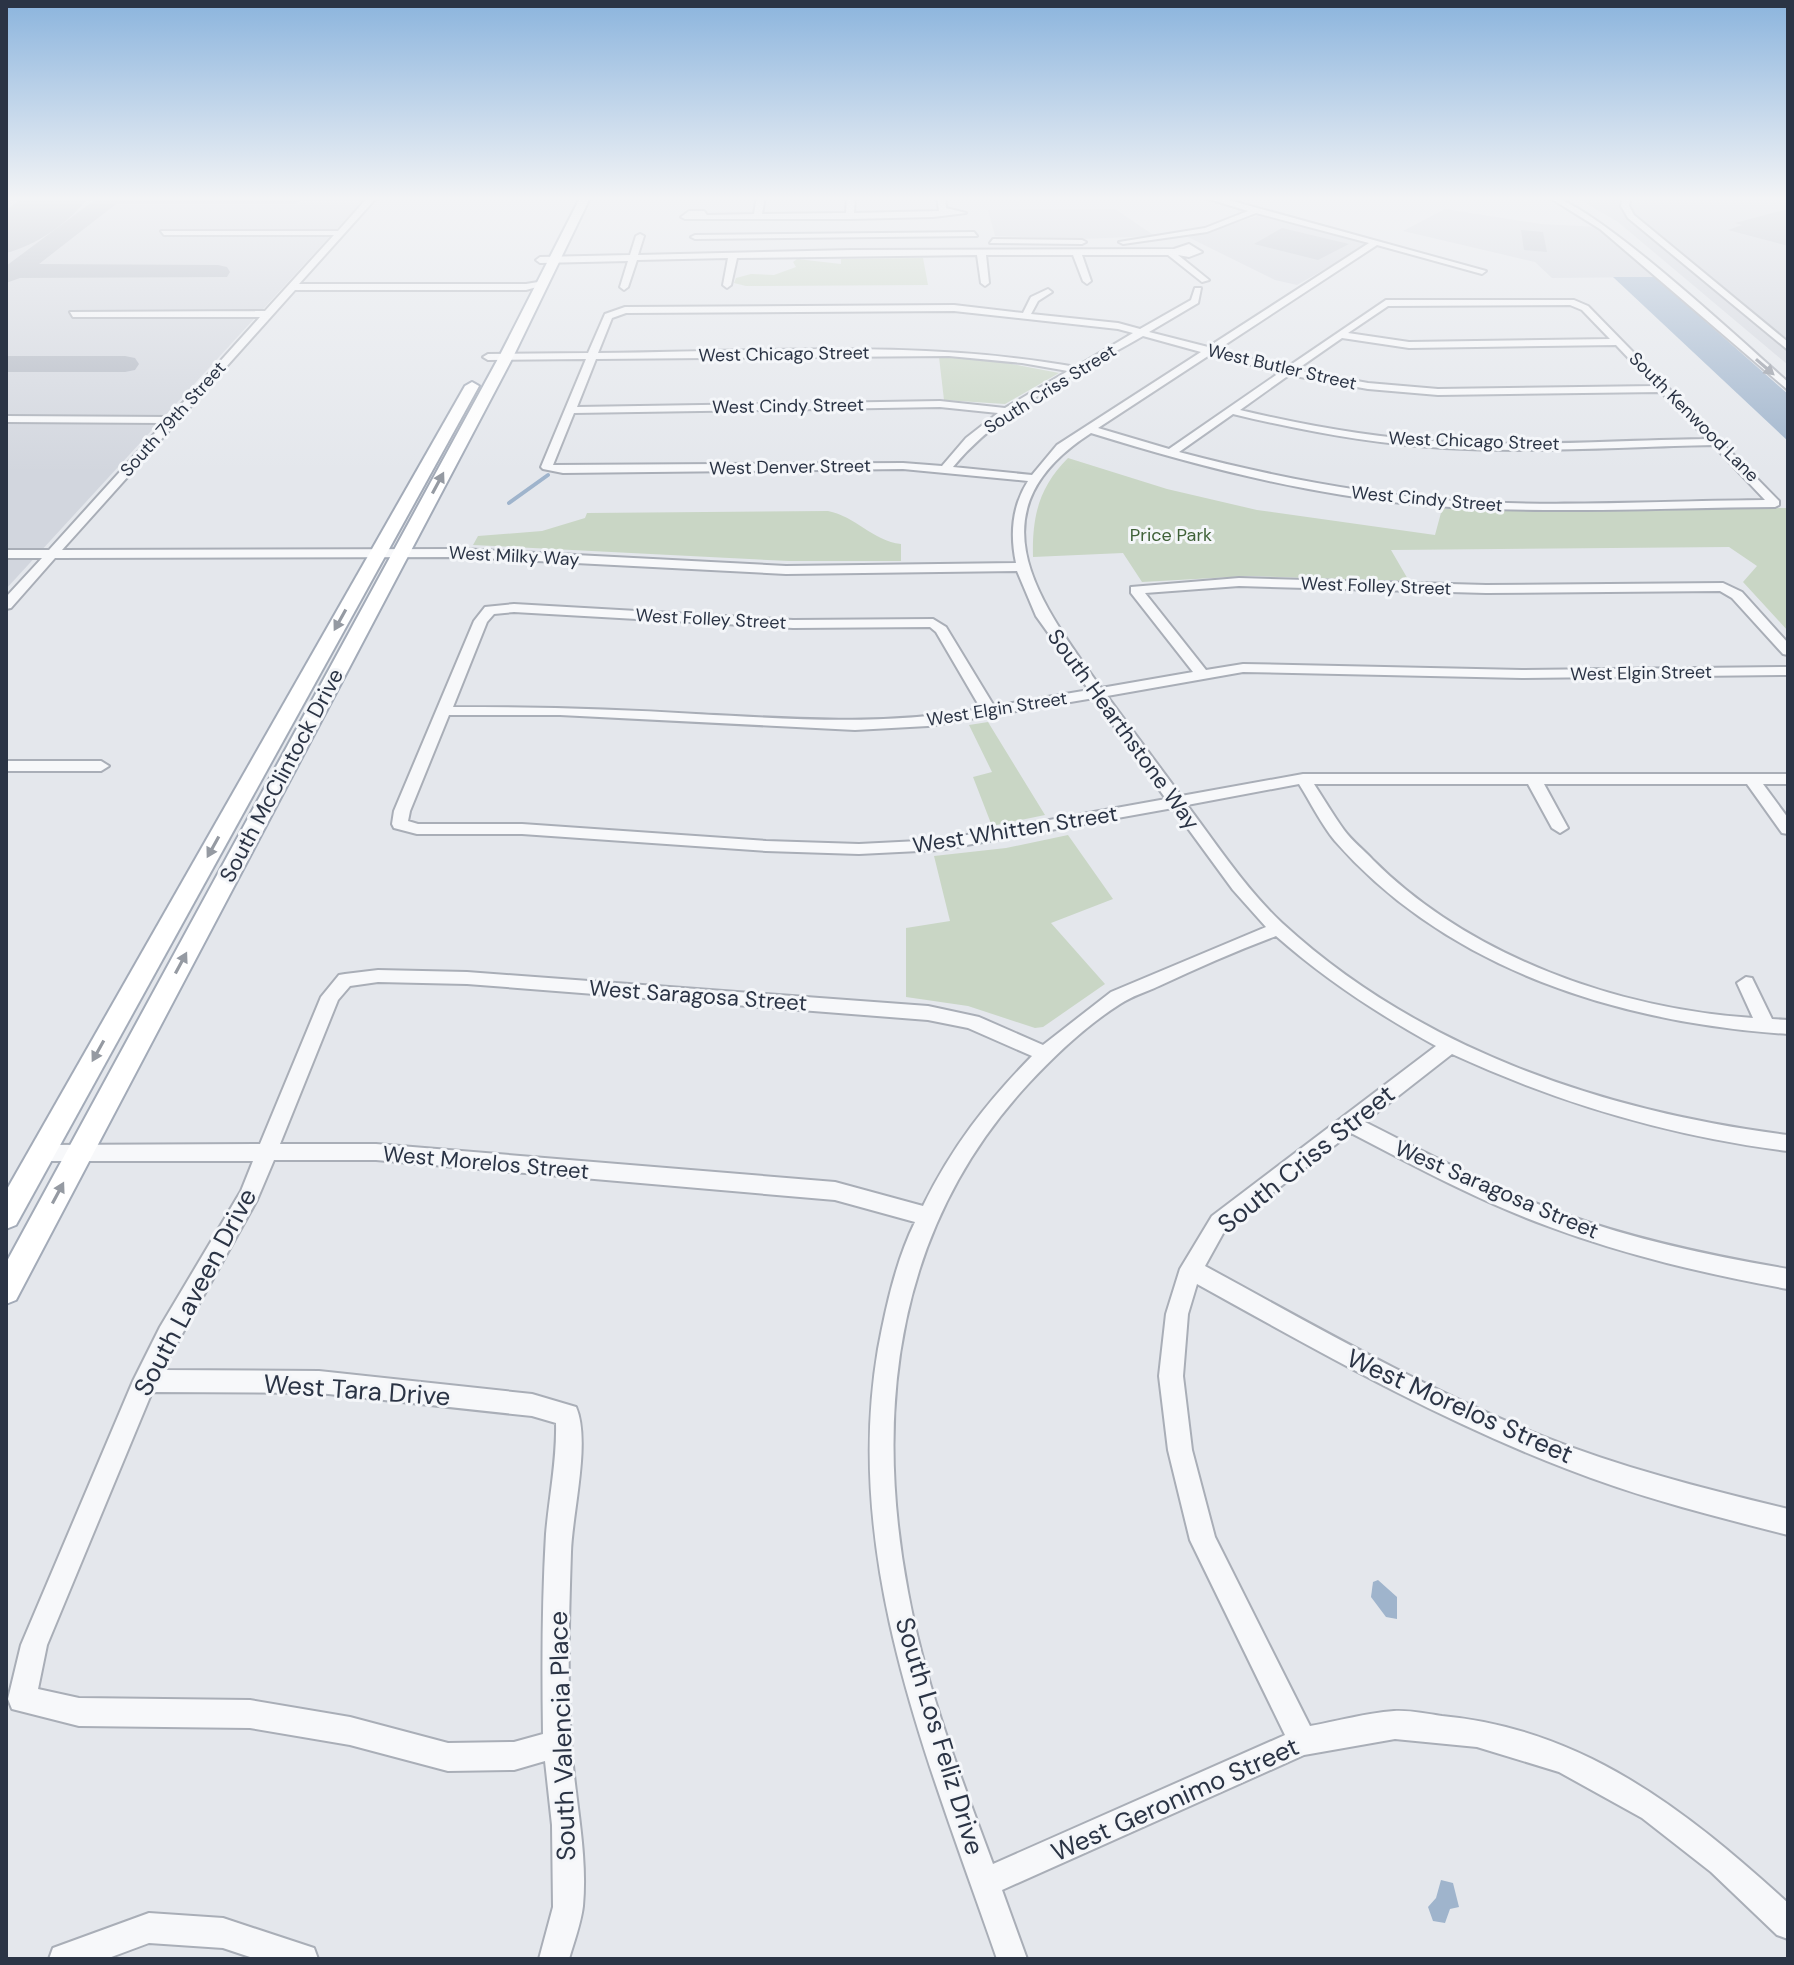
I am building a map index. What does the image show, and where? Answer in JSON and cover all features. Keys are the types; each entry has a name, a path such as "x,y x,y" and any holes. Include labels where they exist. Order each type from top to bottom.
{"main road":[{"path":"506,324 526,288"},
{"name":"South McClintock Drive","path":"6,1291 496,353 541,288"},
{"name":"South McClintock Drive","path":"6,1217 390,552 496,353"}],"street":[{"name":"South 79th Street","path":"6,605 291,288"},
{"name":"South Criss Street","path":"946,469 970,440 1007,411 1195,301 1196,288"},
{"name":"South Hearthstone Way","path":"1306,288 1087,428 1061,447 1032,478 1018,516 1016,546 1021,567 1043,616 1224,868 1278,929 1361,992 1450,1046 1536,1082 1635,1114 1691,1128 1788,1143"},
{"path":"1673,288 1788,387"},
{"path":"1689,288 1788,372"},
{"path":"1717,288 1788,347"},
{"path":"1026,315 1034,299 1048,292"},
{"name":"South Kenwood Lane","path":"1339,335 1386,303 1574,302 1585,308 1667,389 1775,503"},
{"name":"West Butler Street","path":"591,356 612,312 931,307 1092,322 1141,332 1288,372 1417,391 1667,389"},
{"path":"73,314 268,314"},
{"path":"1169,454 1339,335 1409,345 1619,342"},
{"name":"West Chicago Street","path":"496,353 591,356 949,353 1022,360 1077,370"},
{"path":"569,410 591,356"},
{"name":"West Cindy Street","path":"569,410 940,404 1007,411"},
{"name":"West Denver Street","path":"569,410 547,467 563,470 863,466 946,469 1032,478"},
{"name":"West Chicago Street","path":"1232,411 1304,428 1408,442 1485,445 1719,442"},
{"path":"6,419 173,420"},
{"name":"West Cindy Street","path":"1087,428 1169,454 1292,484 1451,504 1532,507 1775,503"},
{"name":"West Milky Way","path":"6,554 390,552 786,570 1021,567"},
{"name":"West Folley Street","path":"1201,673 1136,590 1239,582 1486,589 1723,587 1737,595 1788,651"},
{"name":"West Folley Street","path":"443,711 481,621 490,610 514,608 793,624 933,623 941,630 990,712"},
{"name":"West Elgin Street","path":"443,711 560,711 842,726 928,722 1201,673 1283,666 1522,674 1788,671"},
{"name":"West Whitten Street","path":"443,711 402,811 400,824 417,829 522,829 859,849 939,845 1303,779 1788,779"},
{"path":"6,766 101,766"},
{"path":"1533,778 1560,828"},
{"path":"1303,779 1335,834 1379,878 1424,913 1498,956 1576,989 1658,1010 1767,1027 1788,1027"},
{"path":"1752,780 1788,829"},
{"name":"South Los Feliz Drive","path":"1012,1959 927,1711 887,1544 881,1457 884,1380 900,1291 912,1247 963,1150 1001,1098 1043,1053 1115,998 1278,929"},
{"name":"West Saragosa Street","path":"345,980 378,976 467,978 928,1013 972,1022 1043,1053"},
{"name":"South Laveen Drive","path":"345,980 330,997 250,1194 168,1334 145,1381 34,1645 22,1699 79,1712 250,1714 350,1731 448,1757 514,1756 557,1744"},
{"path":"1746,983 1767,1027"},
{"name":"South Criss Street","path":"1303,1741 1203,1540 1180,1450 1171,1376 1177,1314 1191,1269 1219,1222 1450,1046"},
{"name":"West Saragosa Street","path":"1350,1123 1433,1167 1585,1231 1705,1265 1788,1279"},
{"name":"West Morelos Street","path":"42,1153 376,1152 835,1191 927,1216"},
{"name":"West Morelos Street","path":"1191,1269 1391,1380 1539,1447 1689,1497 1788,1522"},
{"name":"West Tara Drive","path":"145,1381 319,1382 532,1405 568,1415"},
{"name":"South Valencia Place","path":"554,1959 568,1907 567,1825 557,1744 555,1644 559,1532 569,1456 568,1415"},
{"name":"West Geronimo Street","path":"986,1882 1303,1741 1395,1725 1477,1733 1565,1760 1652,1808 1721,1862 1788,1924"},
{"path":"64,1959 149,1928 223,1933 303,1959"}],"shaded area":[{"path":"6,288 283,288 6,589"},
{"path":"1696,288 1788,288 1788,365"}],"green space":[{"path":"939,357 991,360 1059,373 1005,404 944,400"},
{"name":"Price Park","path":"1068,458 1167,489 1257,510 1435,535 1442,509 1788,508 1788,631 1743,582 1757,566 1729,547 1391,550 1409,581 1249,576 1142,582 1123,553 1033,557 1039,503 1050,480"},
{"path":"828,511 901,544 901,561 789,561 473,545 478,536 542,531 585,518 587,513"},
{"path":"988,722 1045,815 992,826 973,777 992,772 969,725"},
{"path":"1068,835 1113,899 1051,923 1105,984 1043,1027 1035,1028 968,1006 906,997 906,928 950,921 934,856 1006,848"}],"water":[{"path":"1624,288 1667,288 1788,394 1788,441"},
{"path":"1378,1580 1397,1597 1397,1619 1386,1617 1371,1597 1373,1582"},
{"path":"1441,1880 1453,1883 1459,1907 1450,1909 1445,1923 1433,1921 1428,1907 1436,1898"}],"waterway":[{"path":"509,503 548,475"}],"taxiway":[{"path":"6,364 125,364"}]}
